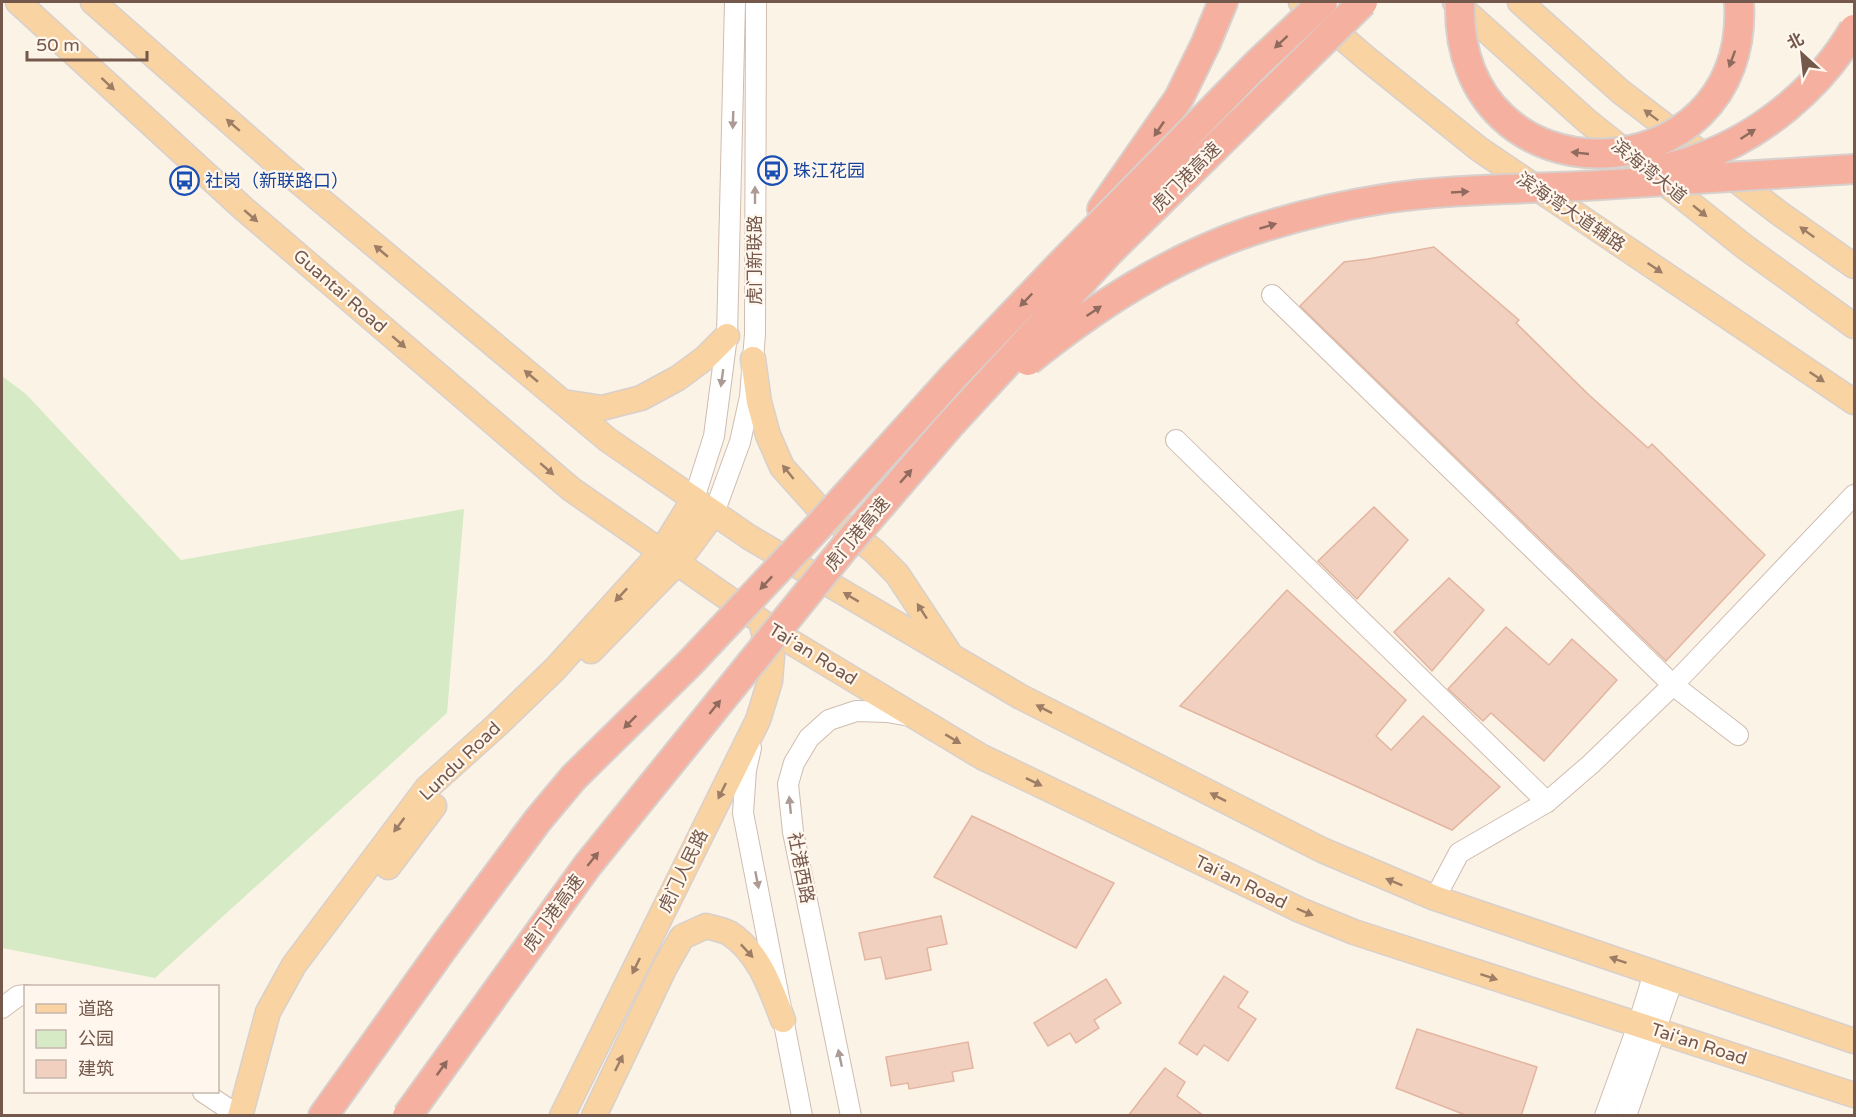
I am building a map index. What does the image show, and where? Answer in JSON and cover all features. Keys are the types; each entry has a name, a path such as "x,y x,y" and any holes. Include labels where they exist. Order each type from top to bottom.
{"highway":[{"path":"1179,98 1206,43 1222,2"},
{"path":"1061,264 1129,173 1179,98 1212,48 1235,2"},
{"name":"虎门港高速","path":"323,1116 446,944 557,796 690,663 816,530 955,375 1061,264 1257,64 1323,2"},
{"name":"虎门港高速","path":"407,1116 587,866 844,548 949,426 1111,250 1363,2"},
{"path":"1460,2 1459,26 1465,55 1476,83 1494,108 1516,128 1543,143 1572,152 1602,155 1632,151 1660,141 1686,125 1708,104 1725,78 1736,50 1740,20 1739,2"},
{"path":"1594,185 1697,159 1740,139 1780,113 1815,81 1846,44 1854,29"},
{"path":"949,426 1065,331 1123,292 1184,258 1249,232 1316,212 1385,198 1854,169"}],"main road":[{"name":"Guantai Road","path":"18,2 244,209 525,450 571,489 669,557"},
{"path":"93,2 281,167 608,440 749,537 1021,697 1322,850 1435,898 1854,1041"},
{"name":"滨海湾大道辅路","path":"1301,2 1479,149 1854,402"},
{"name":"滨海湾大道","path":"1455,2 1587,121 1735,239 1854,326"},
{"path":"1520,2 1621,92 1779,213 1854,266"},
{"path":"564,402 602,408 641,398 687,371 705,358 727,336"},
{"path":"753,358 759,402 768,435 783,467 816,505 874,552 897,574 943,647 956,659"},
{"name":"Lundu Road","path":"254,1116 283,1010 312,964 411,837 460,769 558,684 669,557 694,499"},
{"name":"Lundu Road","path":"240,1116 268,1012 294,965 427,788 497,725 714,513"},
{"name":"Tai‘an Road","path":"669,557 791,642 982,757 1300,910 1354,932 1854,1095"},
{"name":"虎门人民路","path":"562,1116 758,720 770,681 772,656 760,620"},
{"name":"虎门人民路","path":"594,1116 665,967 682,937 706,926 728,933 751,952 770,986 783,1020"}],"street":[{"name":"虎门新联路","path":"694,499 714,436 727,336 735,2"},
{"name":"虎门新联路","path":"714,513 740,442 750,398 755,322 756,2"},
{"path":"1272,295 1673,685 1738,735"},
{"path":"1176,440 1547,802"},
{"path":"1435,898 1459,853 1547,802 1673,685 1854,495"},
{"name":"社港西路","path":"851,1116 793,832 788,784 794,763 809,738 829,720 856,711 887,712 917,718"},
{"path":"758,720 746,770 743,813 802,1116"},
{"path":"1626,1116 1647,1028 1664,976"},
{"path":"2,1008 18,996 24,995"},
{"path":"1605,1116 1647,1028"},
{"path":"205,1093 240,1116"}],"green space":[{"path":"2,376 26,394 181,560 464,509 447,713 155,978 2,948"}],"building":[{"path":"1434,247 1519,320 1516,323 1589,395 1648,448 1652,444 1765,555 1666,661 1300,306 1344,262"},
{"path":"1374,507 1408,540 1357,599 1318,561"},
{"path":"1449,578 1484,610 1432,671 1394,632"},
{"path":"1287,590 1406,700 1376,736 1391,750 1423,716 1500,787 1452,830 1180,706"},
{"path":"1506,627 1549,665 1572,639 1617,680 1544,761 1491,713 1483,721 1448,689"},
{"path":"972,816 1114,883 1076,948 934,877"},
{"path":"941,916 947,944 927,948 931,970 886,979 881,957 865,960 859,933"},
{"path":"1224,976 1248,992 1238,1007 1256,1019 1228,1061 1204,1045 1197,1055 1179,1043"},
{"path":"1106,979 1121,1003 1094,1020 1099,1028 1076,1043 1070,1033 1048,1046 1034,1023"},
{"path":"1417,1029 1537,1067 1521,1116 1468,1116 1396,1088"},
{"path":"968,1042 973,1068 952,1072 954,1081 909,1089 908,1083 891,1086 886,1057"},
{"path":"1165,1068 1185,1082 1177,1096 1204,1116 1128,1116"}],"place":[{"name":"珠江花园","path":"772,171"},
{"name":"社岗（新联路口）","path":"184,181"}]}
